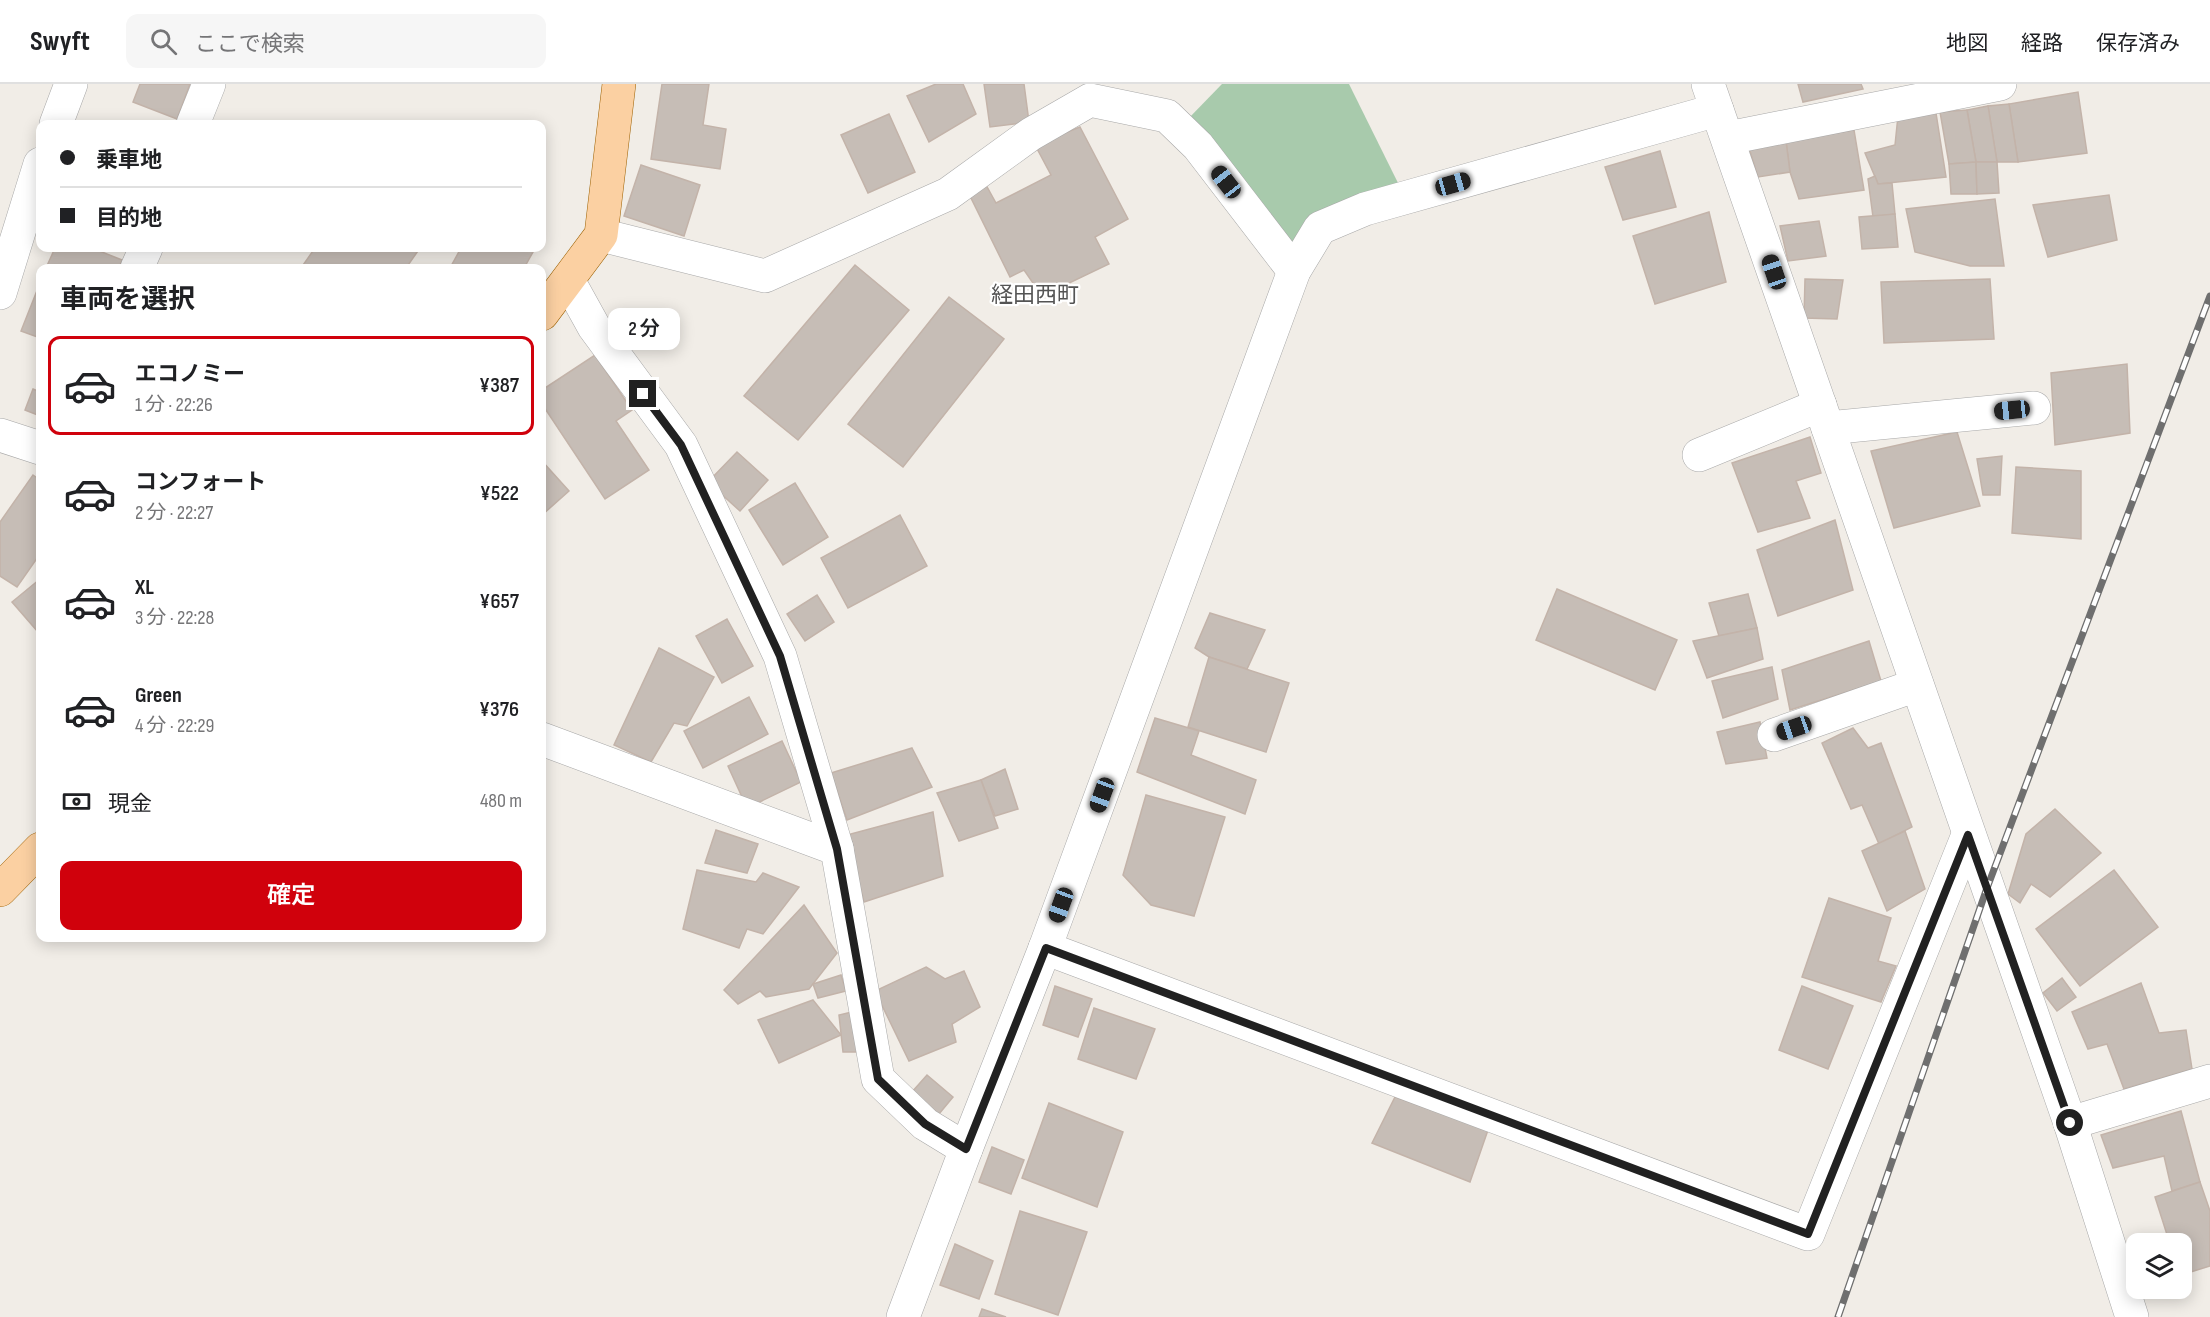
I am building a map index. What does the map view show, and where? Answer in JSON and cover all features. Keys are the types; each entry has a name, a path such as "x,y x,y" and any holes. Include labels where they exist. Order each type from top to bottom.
{"main road":[{"path":"546,309 601,235 619,84"},
{"path":"0,890 36,853"}],"street":[{"path":"64,120 71,84"},
{"path":"195,120 209,84"},
{"path":"903,1317 966,1149 1046,948 1294,271 1320,228 1365,208 1718,111 2000,84"},
{"path":"601,235 765,276 948,194 1031,134 1083,92 1167,116 1198,146 1294,271"},
{"path":"1718,111 2070,1123 2132,1317"},
{"path":"0,293 36,177"},
{"path":"567,280 594,327 681,445 780,656 837,849 878,1079 925,1124 966,1149"},
{"path":"1699,454 1824,417 2034,408"},
{"path":"0,435 36,447"},
{"path":"1774,735 1917,685"},
{"path":"546,740 837,849"},
{"path":"1046,948 1808,1234 1968,835"},
{"path":"2070,1123 2210,1081"}],"green space":[{"path":"1222,84 1349,84 1401,189 1287,249 1188,119"}],"building":[{"path":"140,84 190,84 177,119 133,102"},
{"path":"662,84 709,84 703,125 726,129 720,169 651,159"},
{"path":"936,84 963,84 976,114 929,142 907,96"},
{"path":"984,84 1024,84 1029,122 990,127"},
{"path":"1798,84 1861,84 1863,89 1803,102"},
{"path":"2078,92 2087,153 2018,162 2009,104"},
{"path":"2009,104 2018,162 1997,162 1988,106"},
{"path":"1988,106 1997,162 1976,162 1967,110"},
{"path":"1967,110 1976,162 1949,164 1940,112"},
{"path":"1936,113 1946,177 1878,184 1865,153 1895,145 1898,116"},
{"path":"889,114 915,172 868,193 841,135"},
{"path":"1080,127 1128,219 1095,237 1109,264 1042,296 1024,270 1010,277 969,194 986,185 996,203 1051,175 1035,145"},
{"path":"1854,130 1864,190 1799,199 1790,172 1786,141"},
{"path":"1786,141 1790,172 1758,177 1749,148"},
{"path":"1660,151 1676,207 1623,220 1605,167"},
{"path":"1976,162 1977,194 1951,194 1949,164"},
{"path":"1976,162 1997,162 1999,193 1977,194"},
{"path":"641,165 700,185 684,236 624,216"},
{"path":"1875,176 1878,184 1892,183 1895,214 1873,217 1868,179"},
{"path":"2109,195 2117,240 2048,257 2033,205"},
{"path":"1995,199 2004,266 1970,266 1915,252 1906,209"},
{"path":"1709,212 1726,282 1655,304 1633,236"},
{"path":"1895,214 1898,247 1862,249 1859,217"},
{"path":"1819,221 1826,256 1788,261 1780,226"},
{"path":"53,252 102,252 122,260 120,264 48,264"},
{"path":"312,252 417,252 409,264 304,264"},
{"path":"459,252 533,252 526,264 452,264"},
{"path":"855,265 909,310 798,440 744,396"},
{"path":"1805,279 1843,280 1837,319 1804,318"},
{"path":"1990,279 1994,339 1884,343 1881,282"},
{"path":"36,293 36,337 21,331"},
{"path":"949,297 1004,339 903,467 848,424"},
{"path":"595,355 632,410 616,421 649,470 605,499 546,410 546,387"},
{"path":"2127,364 2130,433 2055,445 2051,373"},
{"path":"33,389 36,390 36,414 25,410"},
{"path":"1957,432 1980,506 1894,528 1871,451"},
{"path":"1810,437 1821,473 1796,481 1810,518 1758,532 1732,463"},
{"path":"737,452 768,480 740,511 708,482"},
{"path":"2002,456 2000,495 1983,495 1977,459"},
{"path":"546,465 569,491 546,511"},
{"path":"2016,467 2081,471 2081,539 2012,533"},
{"path":"33,475 36,477 36,560 17,587 0,576 0,522"},
{"path":"795,483 828,537 783,565 749,510"},
{"path":"900,515 927,566 848,608 821,558"},
{"path":"1835,520 1853,590 1778,616 1757,550"},
{"path":"36,582 36,630 12,602"},
{"path":"1557,589 1677,640 1655,690 1536,640"},
{"path":"1748,594 1757,628 1719,636 1709,603"},
{"path":"817,595 834,622 805,641 787,614"},
{"path":"1210,613 1265,630 1247,669 1209,657 1195,648"},
{"path":"727,619 753,666 722,683 696,636"},
{"path":"1757,628 1763,659 1707,678 1693,641"},
{"path":"1869,641 1881,681 1790,710 1782,670"},
{"path":"659,648 714,677 687,726 674,723 651,762 614,745"},
{"path":"1209,657 1289,683 1266,752 1188,727"},
{"path":"1772,667 1778,699 1723,718 1712,681"},
{"path":"749,697 768,734 703,768 684,731"},
{"path":"1155,718 1199,731 1191,755 1256,780 1245,814 1137,772"},
{"path":"1760,722 1767,758 1726,764 1717,732"},
{"path":"1853,728 1868,748 1881,743 1912,827 1879,844 1862,805 1851,809 1822,743"},
{"path":"782,741 801,782 747,808 728,766"},
{"path":"912,748 932,787 847,820 831,773"},
{"path":"1005,769 1018,809 995,816 981,780"},
{"path":"981,780 998,828 959,841 937,793"},
{"path":"1146,795 1225,817 1194,916 1151,905 1123,875"},
{"path":"2055,809 2101,853 2050,897 2031,884 2020,903 2008,894 2026,834"},
{"path":"933,812 943,876 864,902 847,835"},
{"path":"716,830 758,844 747,873 705,863"},
{"path":"1905,831 1925,889 1887,911 1862,851"},
{"path":"697,870 756,882 763,873 799,887 763,934 747,929 739,948 683,929"},
{"path":"2114,870 2158,927 2080,986 2036,929"},
{"path":"1829,898 1891,918 1878,961 1896,966 1881,1002 1802,977"},
{"path":"804,905 837,953 809,989 766,997 760,991 738,1004 724,990"},
{"path":"926,967 945,979 964,971 980,1007 952,1024 956,1042 909,1061 875,991"},
{"path":"841,975 846,991 818,998 813,984"},
{"path":"2062,978 2076,997 2057,1011 2043,993"},
{"path":"2141,983 2159,1033 2186,1030 2192,1069 2124,1089 2107,1044 2088,1049 2072,1012"},
{"path":"1055,986 1092,999 1078,1037 1043,1025"},
{"path":"1802,986 1853,1006 1828,1069 1779,1050"},
{"path":"813,1000 841,1035 779,1063 758,1020"},
{"path":"1094,1008 1155,1029 1136,1079 1078,1059"},
{"path":"852,1012 858,1052 843,1052 839,1015"},
{"path":"927,1075 953,1097 939,1114 912,1092"},
{"path":"1395,1097 1488,1130 1470,1182 1372,1143"},
{"path":"1049,1103 1123,1132 1097,1207 1022,1178"},
{"path":"2181,1111 2200,1182 2172,1191 2164,1156 2113,1168 2101,1135"},
{"path":"992,1147 1024,1160 1011,1194 979,1182"},
{"path":"2200,1182 2210,1211 2210,1266 2192,1272 2192,1233 2166,1233 2155,1197"},
{"path":"1020,1211 1087,1232 1058,1315 995,1294"},
{"path":"955,1244 993,1261 979,1299 940,1285"},
{"path":"982,1309 1006,1317 979,1317"}],"railway":[{"path":"1838,1317 1987,888 2210,296"}],"district":[{"name":"経田西町","path":"1035,294"}],"route":[{"path":"643,394 681,445 780,656 837,849 878,1079 925,1124 966,1149 1046,948 1808,1234 1968,835 2070,1123"}]}
